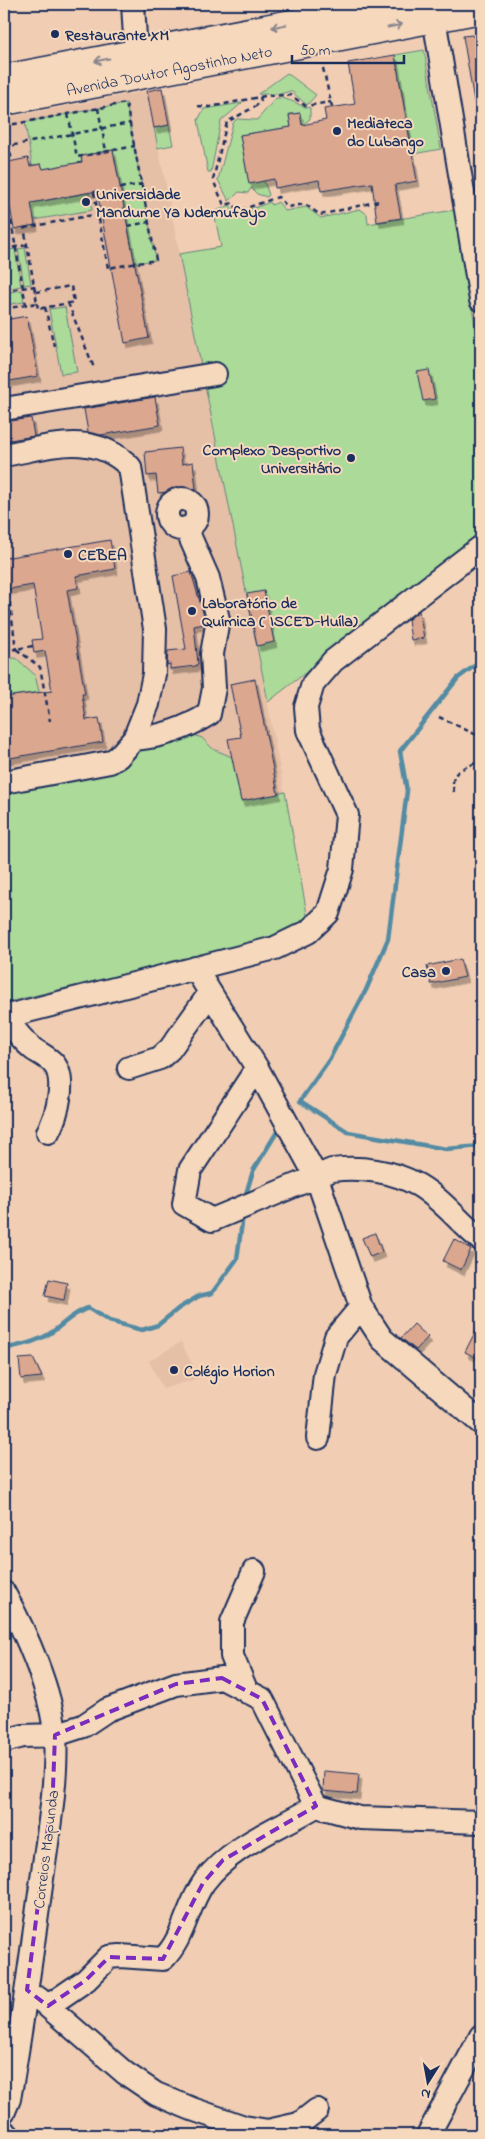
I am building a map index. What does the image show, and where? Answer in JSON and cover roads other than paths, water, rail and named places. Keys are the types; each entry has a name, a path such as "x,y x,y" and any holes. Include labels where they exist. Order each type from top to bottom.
{"main road":[{"name":"Avenida Doutor Agostinho Neto","path":"4,79 136,54 307,12 396,4"},
{"name":"Avenida Doutor Agostinho Neto","path":"4,118 434,18 481,9"}],"street":[{"path":"133,4 136,54"},
{"path":"434,18 481,300"},
{"path":"4,409 215,374"},
{"path":"4,455 67,444 93,444 117,455 130,467 155,629 154,674 148,704 134,739 118,757 110,762 4,782"},
{"path":"134,739 155,737 189,726 209,714 214,688 212,654 218,620 208,578 186,528"},
{"path":"48,1132 58,1106 56,1067 32,1048 4,1017 275,948 308,932 328,913 342,869 347,815 308,730 306,707 313,684 333,661 481,547"},
{"path":"195,968 257,1068 317,1178 361,1307 382,1338 481,1423"},
{"path":"129,1068 160,1058 170,1049 210,993"},
{"path":"257,1068 190,1170 184,1204 212,1220 317,1178 332,1170 352,1167 384,1173 417,1184 440,1201 481,1240"},
{"path":"318,1438 325,1374 336,1337 361,1307"},
{"path":"247,1692 232,1656 232,1622 254,1571"},
{"name":"Correios Mapunda","path":"4,1593 21,1624 30,1647 45,1690 55,1735 53,1788 27,1990 10,2099 4,2111"},
{"path":"4,1741 23,1736 55,1735 83,1726 107,1710 176,1684 222,1678 262,1700 316,1806"},
{"path":"48,2006 86,1980 109,1957 120,1956 163,1960 180,1934 203,1883 223,1860 264,1833 289,1822 316,1806 360,1818 481,1822"},
{"path":"27,1990 125,2073 156,2094 192,2109 244,2127 268,2131 299,2124 317,2110"},
{"path":"428,2135 481,2036"},
{"path":"4,2132 8,2135"}],"waterway":[{"path":"481,661 458,678 400,751 407,791 388,939 366,990 329,1060 300,1101 348,1132 446,1149 481,1146"},
{"path":"245,1197 253,1171 277,1132"},
{"path":"4,1349 41,1338 52,1332 73,1315 88,1308 109,1321 142,1330 158,1325 179,1308 199,1296 212,1293 237,1259 243,1215"}],"place":[{"name":"Restaurante XM","path":"55,34"},
{"name":"Mediateca do Lubango","path":"337,131"},
{"name":"Universidade Mandume Ya Ndemufayo","path":"86,202"},
{"name":"Complexo Desportivo Universitário","path":"351,458"},
{"name":"CEBEA","path":"68,554"},
{"name":"Laboratório de Química ( ISCED-Huíla)","path":"192,611"},
{"name":"Casa","path":"446,971"},
{"name":"Colégio Horion","path":"174,1370"}]}
